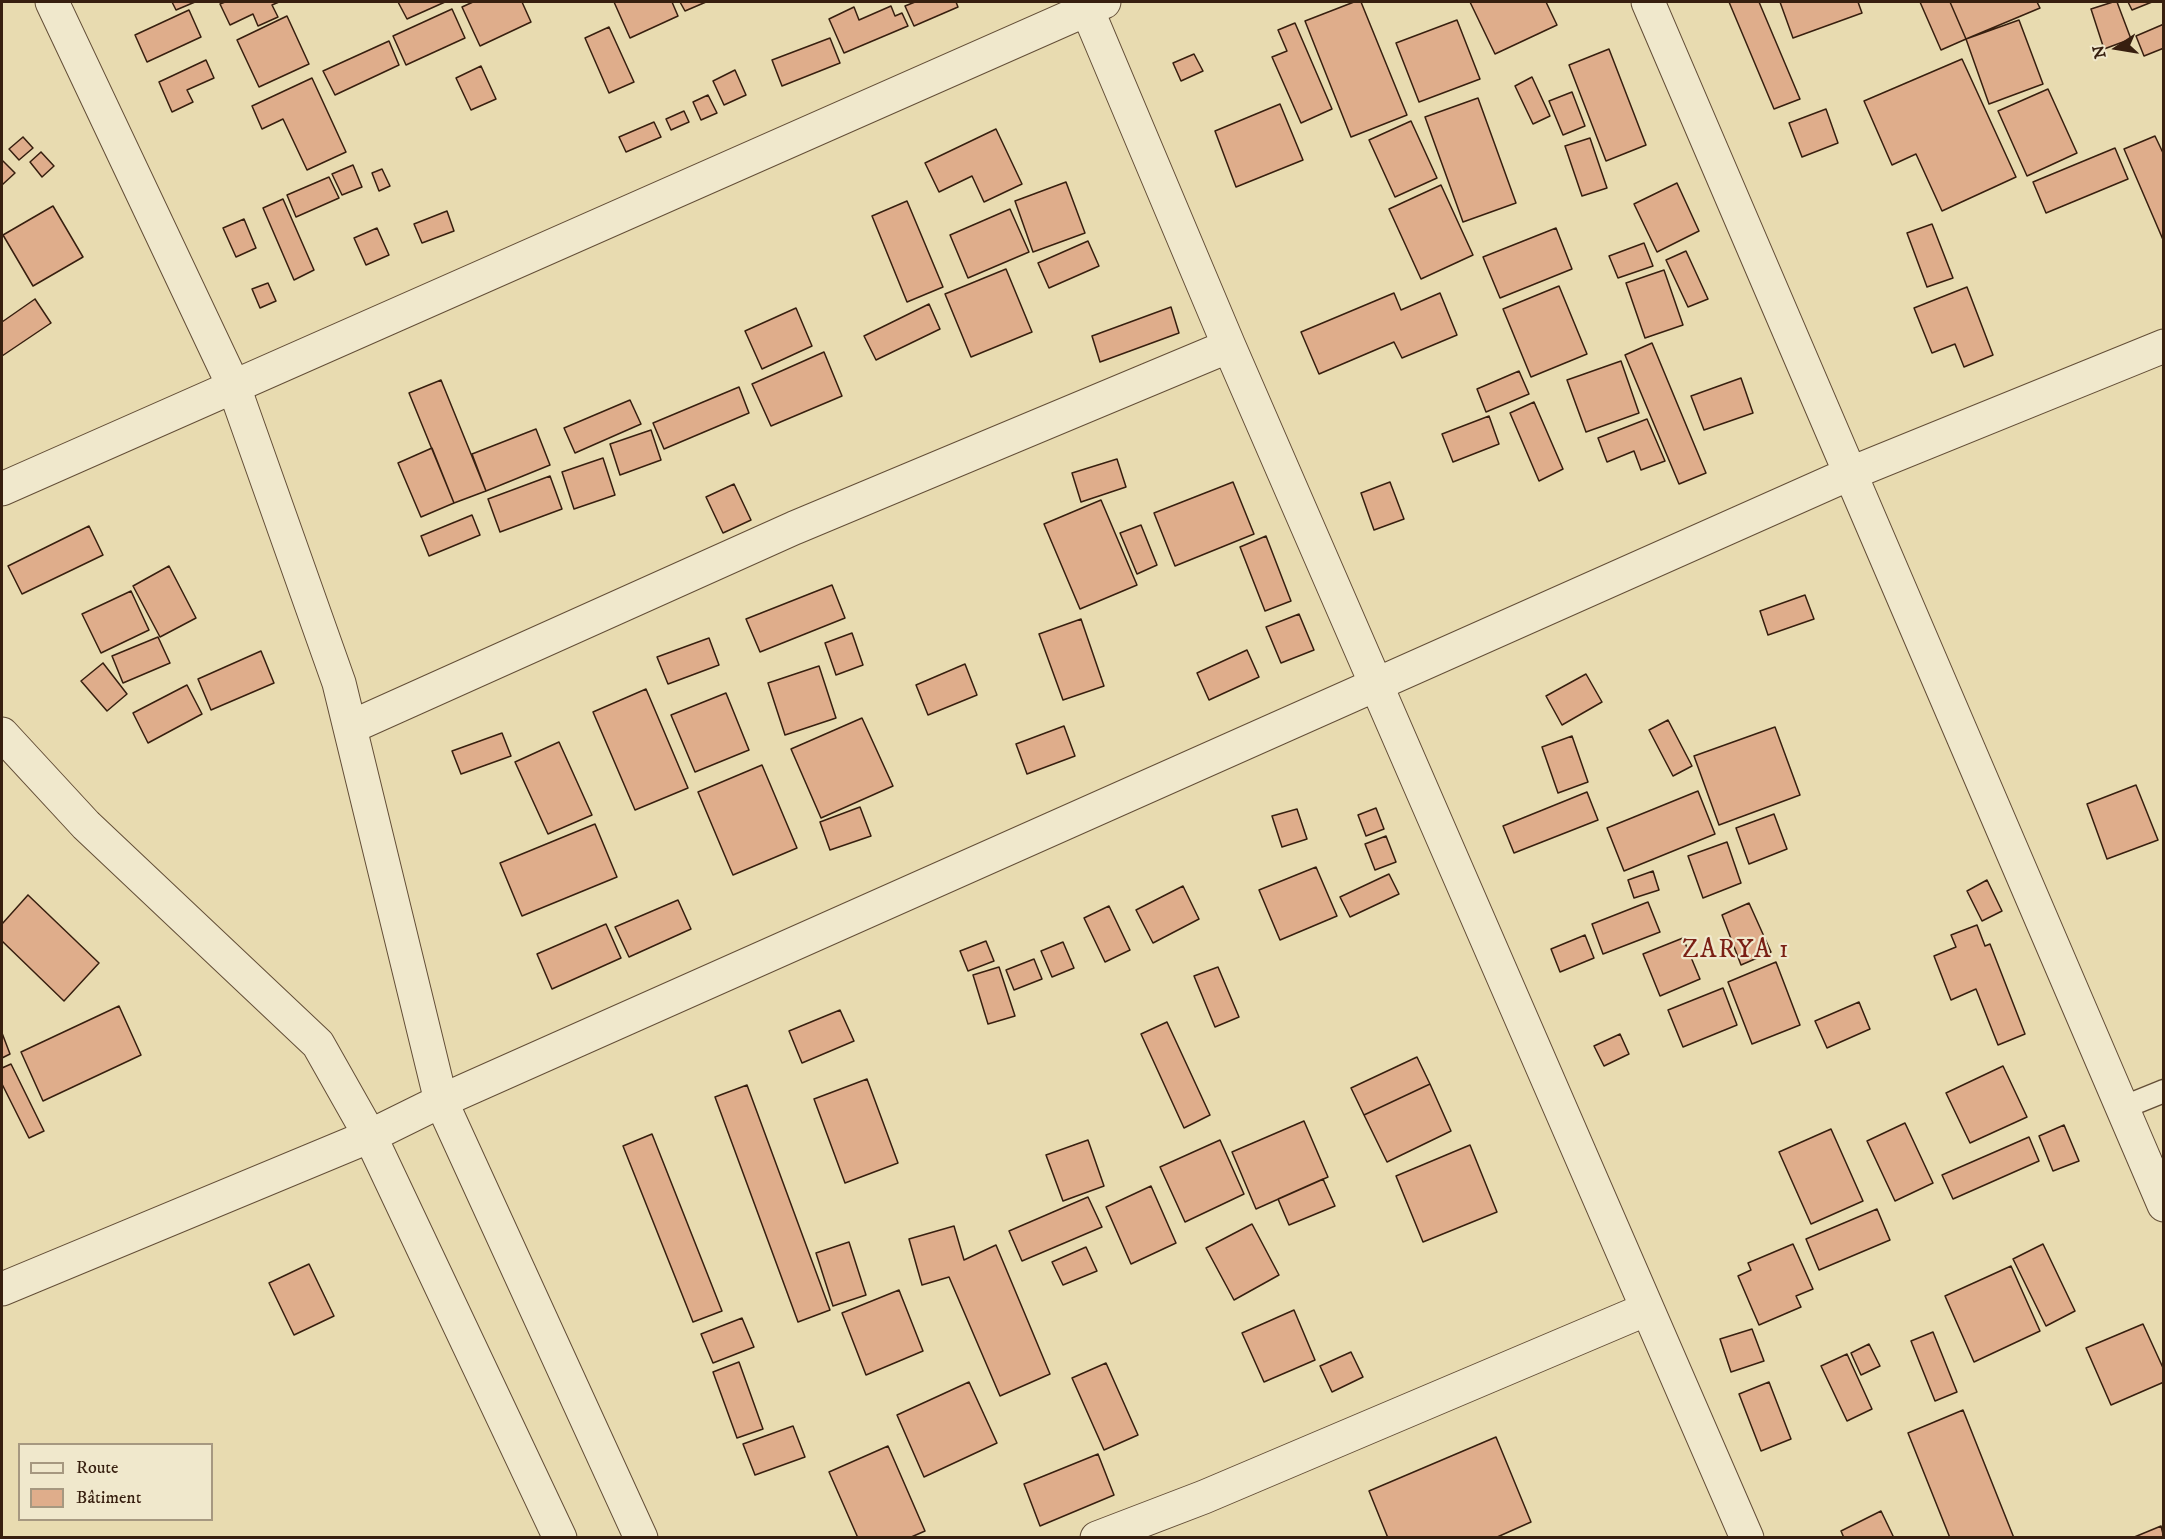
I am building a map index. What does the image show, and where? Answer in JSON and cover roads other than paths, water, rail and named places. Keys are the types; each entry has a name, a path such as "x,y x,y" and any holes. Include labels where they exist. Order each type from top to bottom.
{"street":[{"path":"52,2 234,387 339,683 441,1101 641,1538"},
{"path":"1648,2 2163,1205"},
{"path":"2,489 1092,4 1229,346 1747,1538"},
{"path":"351,727 794,528 1229,346"},
{"path":"2,1289 370,1136 441,1101 1849,474 2163,346"},
{"path":"2,734 86,825 318,1044 370,1136 560,1538"},
{"path":"1097,1538 1204,1497 1647,1309"}],"lane":[{"path":"2122,1108 2163,1090"}],"district":[{"name":"ZARYA 1","path":"1736,952"}]}
